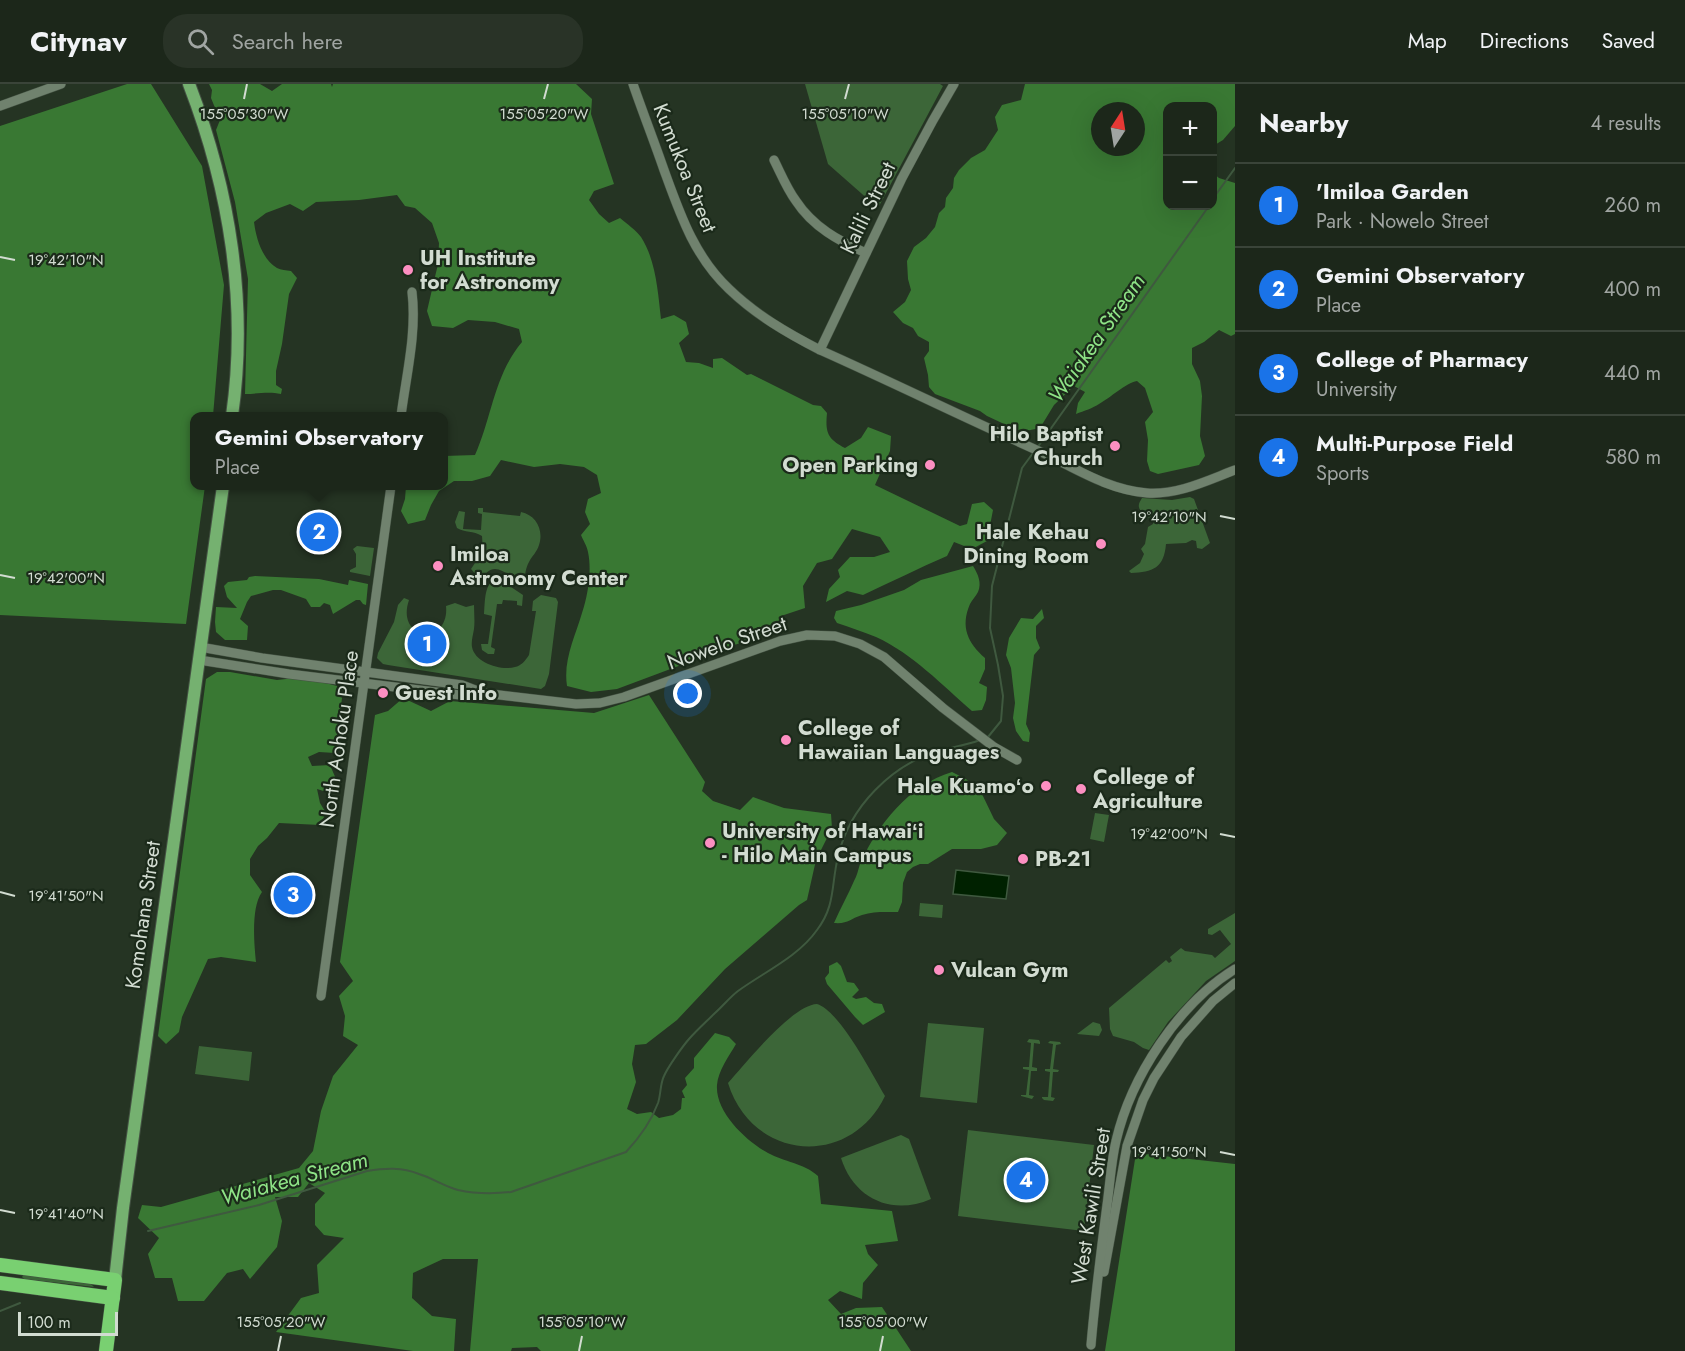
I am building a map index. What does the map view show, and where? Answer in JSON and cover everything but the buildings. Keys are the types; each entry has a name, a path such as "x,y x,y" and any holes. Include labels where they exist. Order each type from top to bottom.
{"highway":[{"path":"0,1265 115,1280"},
{"name":"Komohana Street","path":"106,1351 115,1280"},
{"path":"0,1283 113,1298"}],"main road":[{"path":"189,84 206,132 221,188 234,260 238,334 233,412"},
{"name":"Komohana Street","path":"115,1280 222,490"}],"street":[{"path":"0,106 61,84"},
{"name":"Kumukoa Street","path":"633,84 683,223 703,258 728,288 757,313 820,350 1054,458 1104,484 1149,493 1184,489 1235,470"},
{"name":"Kalili Street","path":"820,350 902,178 954,84"},
{"path":"774,160 796,202 820,229 866,253"},
{"path":"402,412 413,328 412,292"},
{"name":"North Aohoku Place","path":"321,996 391,490"},
{"name":"Nowelo Street","path":"200,647 462,685 483,693 551,702 600,704 780,641 807,635 831,635 848,639 884,657 943,708 994,747 1017,760"},
{"name":"Nowelo Street","path":"199,660 460,696 483,693"},
{"name":"West Kawili Street","path":"1090,1348 1115,1143 1123,1118 1143,1072 1171,1030 1205,992 1224,975 1235,969"},
{"name":"West Kawili Street","path":"1090,1348 1127,1146 1134,1122 1154,1078 1180,1037 1213,1001 1235,983"}],"shaded area":[{"path":"805,84 940,84 943,86 878,208 828,164"},
{"path":"1190,497 1194,499 1210,543 1202,549 1197,548 1196,541 1192,540 1186,543 1166,544 1163,559 1156,567 1131,573 1129,571 1140,563 1144,554 1141,549 1145,544 1148,527 1155,519 1138,516 1141,511 1139,505 1142,498 1172,500"},
{"path":"478,508 483,508 483,512 520,516 521,512 531,516 538,524 539,545 528,564 524,580 495,569 490,570 479,584 478,577 471,569 483,551 482,536 457,528 455,522 459,511 465,512 463,529 481,530 482,514 478,513"},
{"path":"357,546 374,548 370,576 350,572 356,567 356,554 353,549"},
{"path":"494,579 499,579 523,595 522,606 517,605 517,601 503,600 502,604 497,604 491,647 495,649 494,654 488,654 482,650 481,644 488,644 492,616 484,614 485,600 488,586"},
{"path":"541,595 556,598 558,602 549,674 545,686 541,689 388,665 383,664 377,658 394,622 398,605 404,598 409,600 407,614 409,624 424,633 440,628 445,619 446,606 455,603 466,607 474,605 472,647 474,653 483,661 496,667 517,666 523,663 529,655 536,611 532,611 533,601"},
{"path":"1095,813 1109,815 1104,842 1090,839"},
{"path":"956,870 1009,876 1006,899 953,894"},
{"path":"920,903 943,905 942,918 919,916"},
{"path":"1235,913 1235,961 1206,981 1168,1022 1149,1050 1134,1042 1113,1036 1110,1029 1109,1008 1166,960 1169,963 1172,961 1170,957 1181,948 1185,951 1212,955 1215,958 1231,944 1220,930 1212,935 1208,934 1208,929"},
{"path":"817,1004 836,1018 845,1030 885,1096 869,1120 849,1136 826,1145 802,1146 779,1141 758,1128 740,1109 728,1083 782,1024 807,1007"},
{"path":"1093,1022 1100,1024 1102,1030 1099,1036 1077,1034"},
{"path":"928,1023 984,1028 977,1103 920,1097"},
{"path":"1029,1039 1040,1042 1040,1044 1034,1043 1032,1067 1037,1068 1037,1071 1031,1071 1029,1095 1034,1096 1032,1099 1021,1096 1026,1095 1029,1070 1023,1067 1029,1067 1031,1043 1027,1042"},
{"path":"1050,1041 1061,1044 1056,1045 1053,1069 1059,1070 1053,1072 1051,1097 1055,1098 1053,1101 1042,1098 1048,1097 1050,1072 1045,1069 1050,1069 1053,1044 1048,1043"},
{"path":"199,1046 252,1052 249,1081 195,1074"},
{"path":"968,1130 1094,1145 1084,1231 958,1216"},
{"path":"901,1135 909,1139 931,1199 902,1206 876,1200 865,1193 855,1184 841,1158"},
{"path":"24,1274 91,1284 94,1287 24,1279 22,1277"}],"green space":[{"path":"127,84 151,84 202,166 224,285 213,412 190,412 190,490 204,490 186,624 0,615 0,126"},
{"path":"209,84 260,84 272,91 282,84 331,84 332,87 333,84 576,84 592,99 591,114 614,184 594,191 589,200 609,223 620,218 641,237 653,266 661,319 674,315 686,322 689,334 679,343 686,362 699,363 713,368 713,359 722,358 747,375 751,374 813,405 821,406 827,413 829,435 845,448 861,438 868,427 891,436 890,451 875,485 960,526 967,524 972,504 984,502 993,510 987,541 972,549 954,542 947,556 863,595 847,591 826,602 829,589 840,577 838,570 850,557 874,557 890,552 880,537 852,529 832,559 817,563 803,586 805,608 781,616 777,629 617,689 591,692 567,686 568,658 589,583 588,552 581,535 590,524 585,512 588,499 601,493 597,475 584,467 560,464 534,467 501,460 490,476 472,481 454,481 448,485 448,456 475,455 499,382 522,342 519,329 495,322 468,320 453,328 432,326 427,311 438,264 439,243 432,223 415,208 405,206 397,195 316,202 303,211 290,204 266,213 254,222 258,241 267,259 277,268 291,271 297,278 289,294 276,371 276,385 282,389 281,394 245,394 248,279 235,202 216,130 220,120 211,98 212,90"},
{"path":"1025,84 1235,84 1235,126 1217,144 1217,102 1163,102 1163,210 1217,210 1217,176 1235,183 1235,334 1231,336 1219,330 1192,348 1192,364 1200,381 1202,396 1200,436 1205,456 1199,465 1158,474 1150,471 1147,461 1148,440 1145,422 1153,412 1145,388 1137,381 1097,405 1076,414 1078,403 1085,392 1074,386 1054,405 1040,428 1021,432 980,411 935,394 929,387 924,358 929,351 929,342 918,336 913,328 903,323 893,312 905,302 911,290 907,261 914,247 935,227 959,170 971,158 985,150 998,130 995,117 1002,105 1021,100"},
{"path":"406,490 440,490 425,520 408,524 401,511"},
{"path":"973,566 980,585 967,612 966,627 970,640 985,658 985,669 979,683 987,687 982,710 972,711 927,671 890,644 837,623 834,618 836,611 904,590 921,580"},
{"path":"255,576 319,579 348,585 349,580 368,584 366,605 356,600 333,614 330,605 324,603 320,607 311,607 306,599 281,590 273,590 251,596 247,602 240,619 248,626 247,640 225,640 216,632 216,607 237,608 227,597 224,586 228,582 247,580"},
{"path":"1042,609 1044,618 1036,626 1036,638 1040,648 1034,655 1026,724 1030,733 1029,742 1023,741 1016,731 1013,718 1015,703 1011,668 1006,655 1009,638 1021,618 1033,619"},
{"path":"217,672 277,680 310,679 337,686 342,698 335,753 319,752 308,757 312,766 330,765 336,779 330,793 317,789 320,803 326,813 320,825 279,823 258,846 250,859 250,875 262,892 255,916 256,962 221,957 208,959 182,1017 179,1032 166,1044 158,1036 206,679"},
{"path":"649,695 705,782 702,791 713,801 740,810 753,797 784,808 831,814 832,828 816,860 807,900 725,969 677,1020 646,1044 635,1045 632,1064 636,1082 627,1109 637,1114 651,1112 659,1118 673,1115 681,1109 682,1098 685,1098 682,1091 687,1085 685,1078 694,1068 694,1058 715,1033 729,1037 736,1044 722,1069 717,1085 721,1105 734,1125 759,1148 807,1168 818,1176 821,1204 892,1211 898,1241 865,1245 868,1254 878,1265 863,1283 862,1299 840,1291 828,1300 841,1314 856,1308 882,1307 911,1351 541,1351 537,1347 512,1348 511,1351 470,1351 478,1259 443,1259 413,1273 412,1298 432,1316 456,1319 454,1351 413,1351 276,1332 301,1298 319,1293 317,1265 344,1238 324,1235 315,1225 315,1204 325,1193 309,1183 298,1197 275,1197 282,1221 277,1247 250,1279 243,1269 227,1273 204,1301 178,1301 172,1278 155,1278 148,1254 159,1238 138,1218 142,1205 161,1207 299,1168 313,1151 321,1111 333,1076 358,1045 343,1036 345,1016 339,996 353,981 340,962 375,715 388,711 403,698 431,711 450,701 594,713"},
{"path":"952,772 966,779 982,794 994,819 1007,833 997,845 981,849 952,849 928,864 913,867 907,872 903,883 902,902 898,912 871,913 846,922 834,923 867,849 886,821 909,796 922,786"},
{"path":"837,962 847,982 854,983 859,990 852,997 856,999 866,997 874,1003 882,1004 885,1012 863,1025 855,1017 827,984 825,978 829,973 829,966"},
{"path":"1136,1153 1235,1164 1235,1351 1105,1351"}],"waterway":[{"name":"Waiakea Stream","path":"1217,193 1235,168"},
{"name":"Waiakea Stream","path":"1037,448 1206,210"},
{"name":"Waiakea Stream","path":"986,738 1001,721 1003,696 990,628 992,586 1022,468 1033,453"},
{"name":"Waiakea Stream","path":"148,1231 259,1205 367,1171 400,1169 458,1190 504,1193 626,1152 648,1123 658,1103 664,1076 689,1039 735,993 791,956 817,930 830,903 838,857 844,839 852,821 875,790 890,777 923,757 980,740"},
{"name":"Waiakea Stream","path":"0,1311 20,1303"}],"place":[{"name":"UH Institute for Astronomy","path":"408,270"},
{"name":"Hilo Baptist Church","path":"1115,446"},
{"name":"Open Parking","path":"930,465"},
{"name":"Gemini Observatory","path":"319,532"},
{"name":"Hale Kehau Dining Room","path":"1101,544"},
{"name":"Imiloa Astronomy Center","path":"438,566"},
{"name":"'Imiloa Garden","path":"427,644"},
{"name":"Guest Info","path":"383,693"},
{"name":"College of Hawaiian Languages","path":"786,740"},
{"name":"Hale Kuamoʻo","path":"1046,786"},
{"name":"College of Agriculture","path":"1081,789"},
{"name":"University of Hawaiʻi - Hilo Main Campus","path":"710,843"},
{"name":"PB-21","path":"1023,859"},
{"name":"College of Pharmacy","path":"293,895"},
{"name":"Vulcan Gym","path":"939,970"},
{"name":"Multi-Purpose Field","path":"1026,1180"}]}
